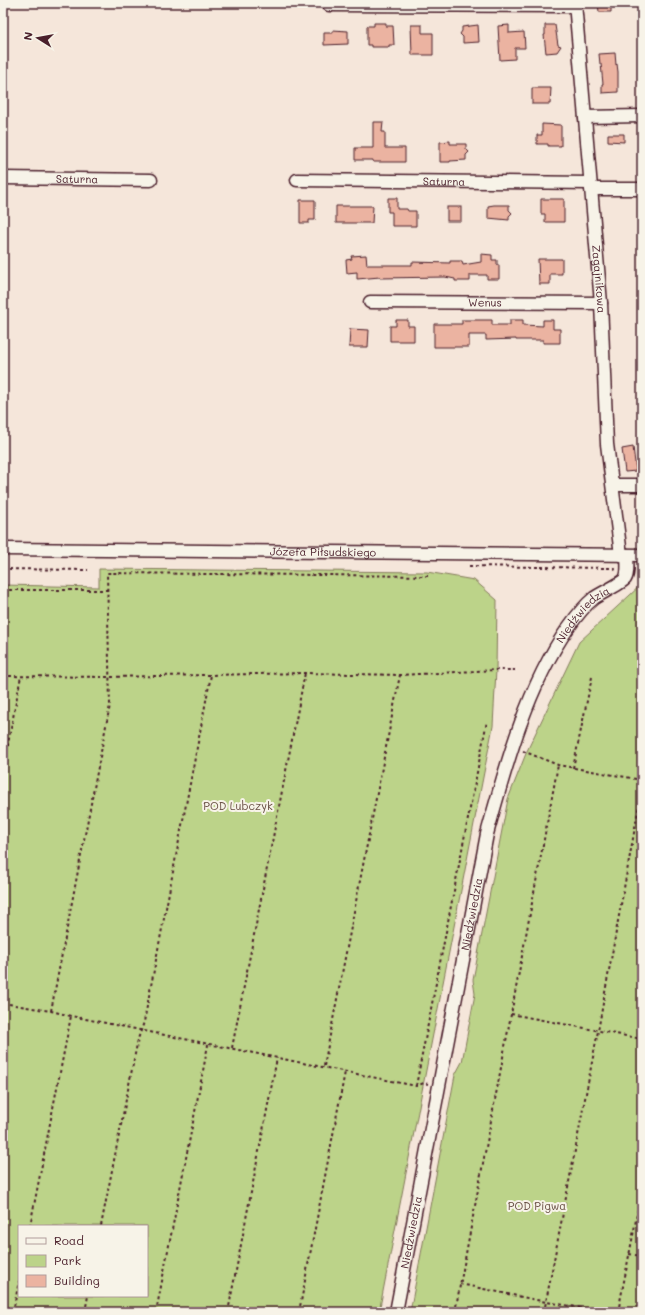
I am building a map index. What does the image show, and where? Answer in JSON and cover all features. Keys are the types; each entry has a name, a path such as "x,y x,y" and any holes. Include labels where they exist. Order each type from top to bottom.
{"street":[{"path":"328,5 575,4"},
{"name":"Zagajnikowa","path":"575,4 601,303 607,444 624,555"},
{"path":"585,117 642,116"},
{"name":"Saturna","path":"3,178 151,180"},
{"name":"Saturna","path":"297,180 642,188"},
{"name":"Wenus","path":"370,302 601,303"},
{"path":"613,485 642,485"},
{"name":"Józefa Piłsudskiego","path":"3,549 642,555"},
{"path":"624,555 627,573"},
{"name":"Niedźwiedzia","path":"396,1312 487,834 512,749 535,688 546,665 568,627 592,600 611,587 621,583 627,573"}],"path":[{"path":"469,566 614,568 618,573 627,573"},
{"path":"3,569 88,570"},
{"path":"51,1011 110,705 107,573 428,576"},
{"path":"3,590 108,590"},
{"path":"3,676 109,677 305,673 400,675 515,670"},
{"path":"232,1049 305,673"},
{"path":"101,1225 136,1047 144,1022 211,675"},
{"path":"324,1067 400,675"},
{"path":"3,770 21,676"},
{"path":"573,768 592,678"},
{"path":"416,1086 486,721"},
{"path":"527,752 558,765 642,780"},
{"path":"455,1312 558,765"},
{"path":"544,1312 642,789"},
{"path":"3,1003 51,1011 208,1045 416,1086 424,1083"},
{"path":"511,1014 642,1039"},
{"path":"30,1225 71,1016"},
{"path":"156,1312 208,1045"},
{"path":"228,1312 277,1058"},
{"path":"299,1312 345,1072"},
{"path":"618,1312 642,1189"},
{"path":"629,1254 642,1256"},
{"path":"460,1284 546,1302 606,1312"},
{"path":"13,1312 18,1286"},
{"path":"85,1312 88,1297"}],"green space":[{"name":"POD Lubczyk","path":"99,569 427,572 474,580 497,600 496,670 493,726 379,1312 3,1312 3,585 99,587"},
{"name":"POD Pigwa","path":"642,584 642,1312 410,1312 455,1075 462,1062 475,994 473,980 508,799 527,751 579,642"}],"building":[{"path":"598,3 611,3 611,12 599,12"},
{"path":"374,23 386,23 386,26 393,26 394,45 389,45 389,47 371,47 371,45 367,45 367,26 374,26"},
{"path":"411,25 422,25 422,33 433,33 433,55 412,55"},
{"path":"478,25 479,42 463,43 463,37 460,34 462,27"},
{"path":"509,25 509,33 524,32 525,48 515,48 515,59 500,60 498,26"},
{"path":"545,25 555,25 558,45 561,46 557,52 546,53 544,35"},
{"path":"333,30 348,31 348,44 324,45 324,33 333,33"},
{"path":"615,53 618,72 618,92 602,93 603,84 599,54"},
{"path":"532,88 551,88 550,104 532,104"},
{"path":"373,122 383,122 382,132 385,132 385,148 405,148 405,162 373,162 373,160 355,160 355,148 373,148"},
{"path":"542,124 561,125 561,146 537,144 537,135 542,135"},
{"path":"608,134 624,134 624,142 608,141"},
{"path":"450,141 450,144 466,144 466,149 469,152 466,155 466,160 440,162 440,142"},
{"path":"388,198 397,198 397,209 416,211 416,226 392,226 392,212 388,212"},
{"path":"541,199 564,199 564,222 545,222 545,214 541,214"},
{"path":"300,200 315,200 315,220 309,220 309,223 300,223"},
{"path":"509,205 509,210 512,213 509,216 509,220 488,218 488,206"},
{"path":"336,206 373,206 372,223 336,223"},
{"path":"447,207 461,207 461,221 447,221"},
{"path":"481,254 492,255 492,260 497,260 497,265 499,265 499,279 487,279 487,275 470,275 470,281 455,281 455,279 445,277 380,277 357,279 357,272 347,273 346,260 352,259 351,256 366,255 367,265 412,265 412,262 450,263 450,261 462,261 463,265 481,262"},
{"path":"538,259 562,259 562,274 550,274 550,284 539,284"},
{"path":"396,320 408,320 408,326 414,326 414,341 390,341 390,326 396,326"},
{"path":"462,320 492,320 492,325 510,325 510,320 523,320 523,325 543,326 543,320 553,320 553,329 560,329 560,343 543,343 543,340 486,340 486,335 469,335 469,347 434,347 434,324 462,324"},
{"path":"350,329 369,330 368,347 349,347"},
{"path":"633,447 636,471 625,472 622,449"}]}
